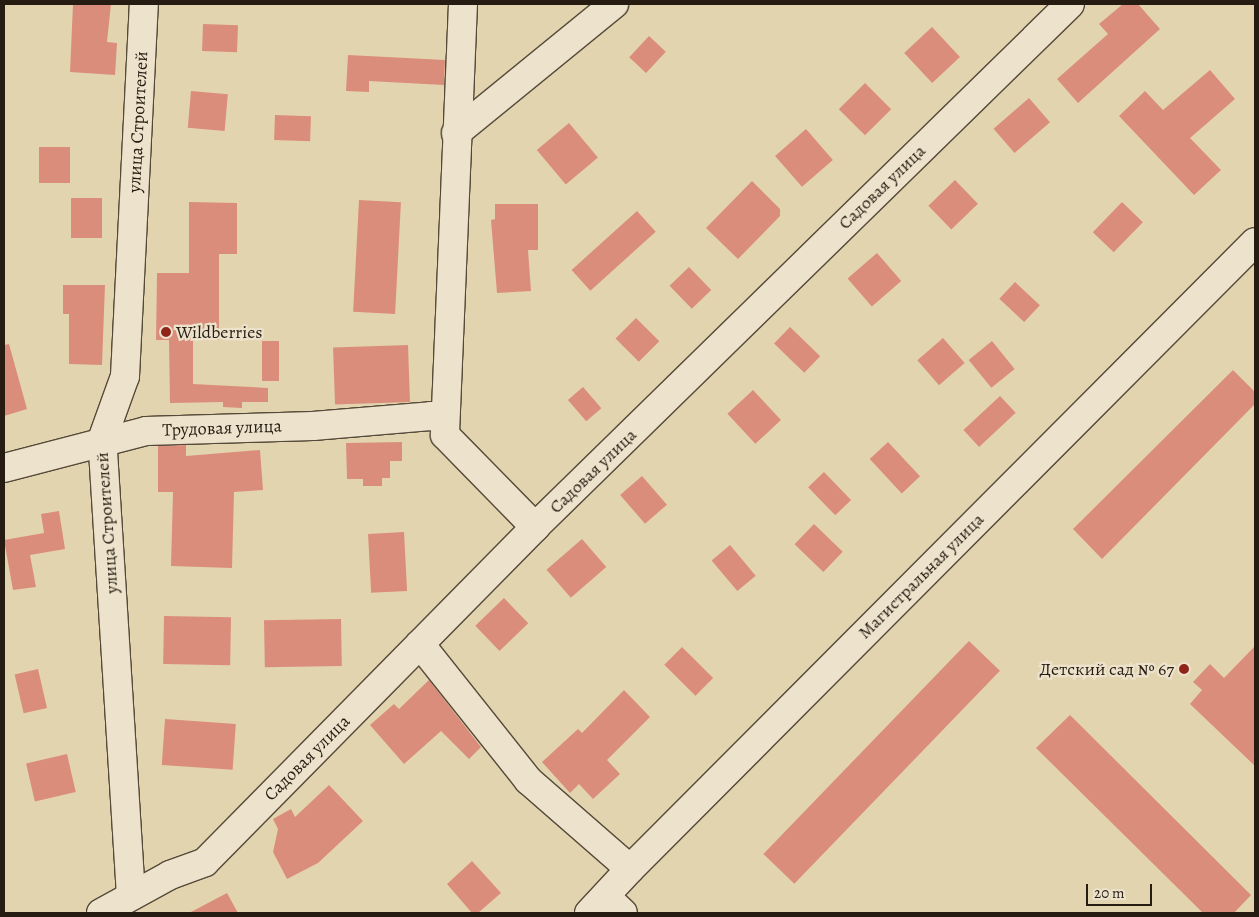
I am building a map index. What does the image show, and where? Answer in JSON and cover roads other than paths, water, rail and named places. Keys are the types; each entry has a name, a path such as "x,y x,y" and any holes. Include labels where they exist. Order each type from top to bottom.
{"street":[{"name":"улица Строителей","path":"130,896 102,440 125,376 144,4"},
{"path":"463,4 444,419 445,435 535,527"},
{"path":"456,133 614,4"},
{"name":"Садовая улица","path":"101,913 130,896 205,862 535,527 1070,4"},
{"name":"Магистральная улица","path":"606,908 630,869 1255,242"},
{"name":"Трудовая улица","path":"4,468 102,440 146,431 313,426 431,416 444,419"},
{"path":"420,644 528,780 630,869"}],"place":[{"name":"Wildberries","path":"166,332"},
{"name":"Детский сад № 67","path":"1184,669"}]}
